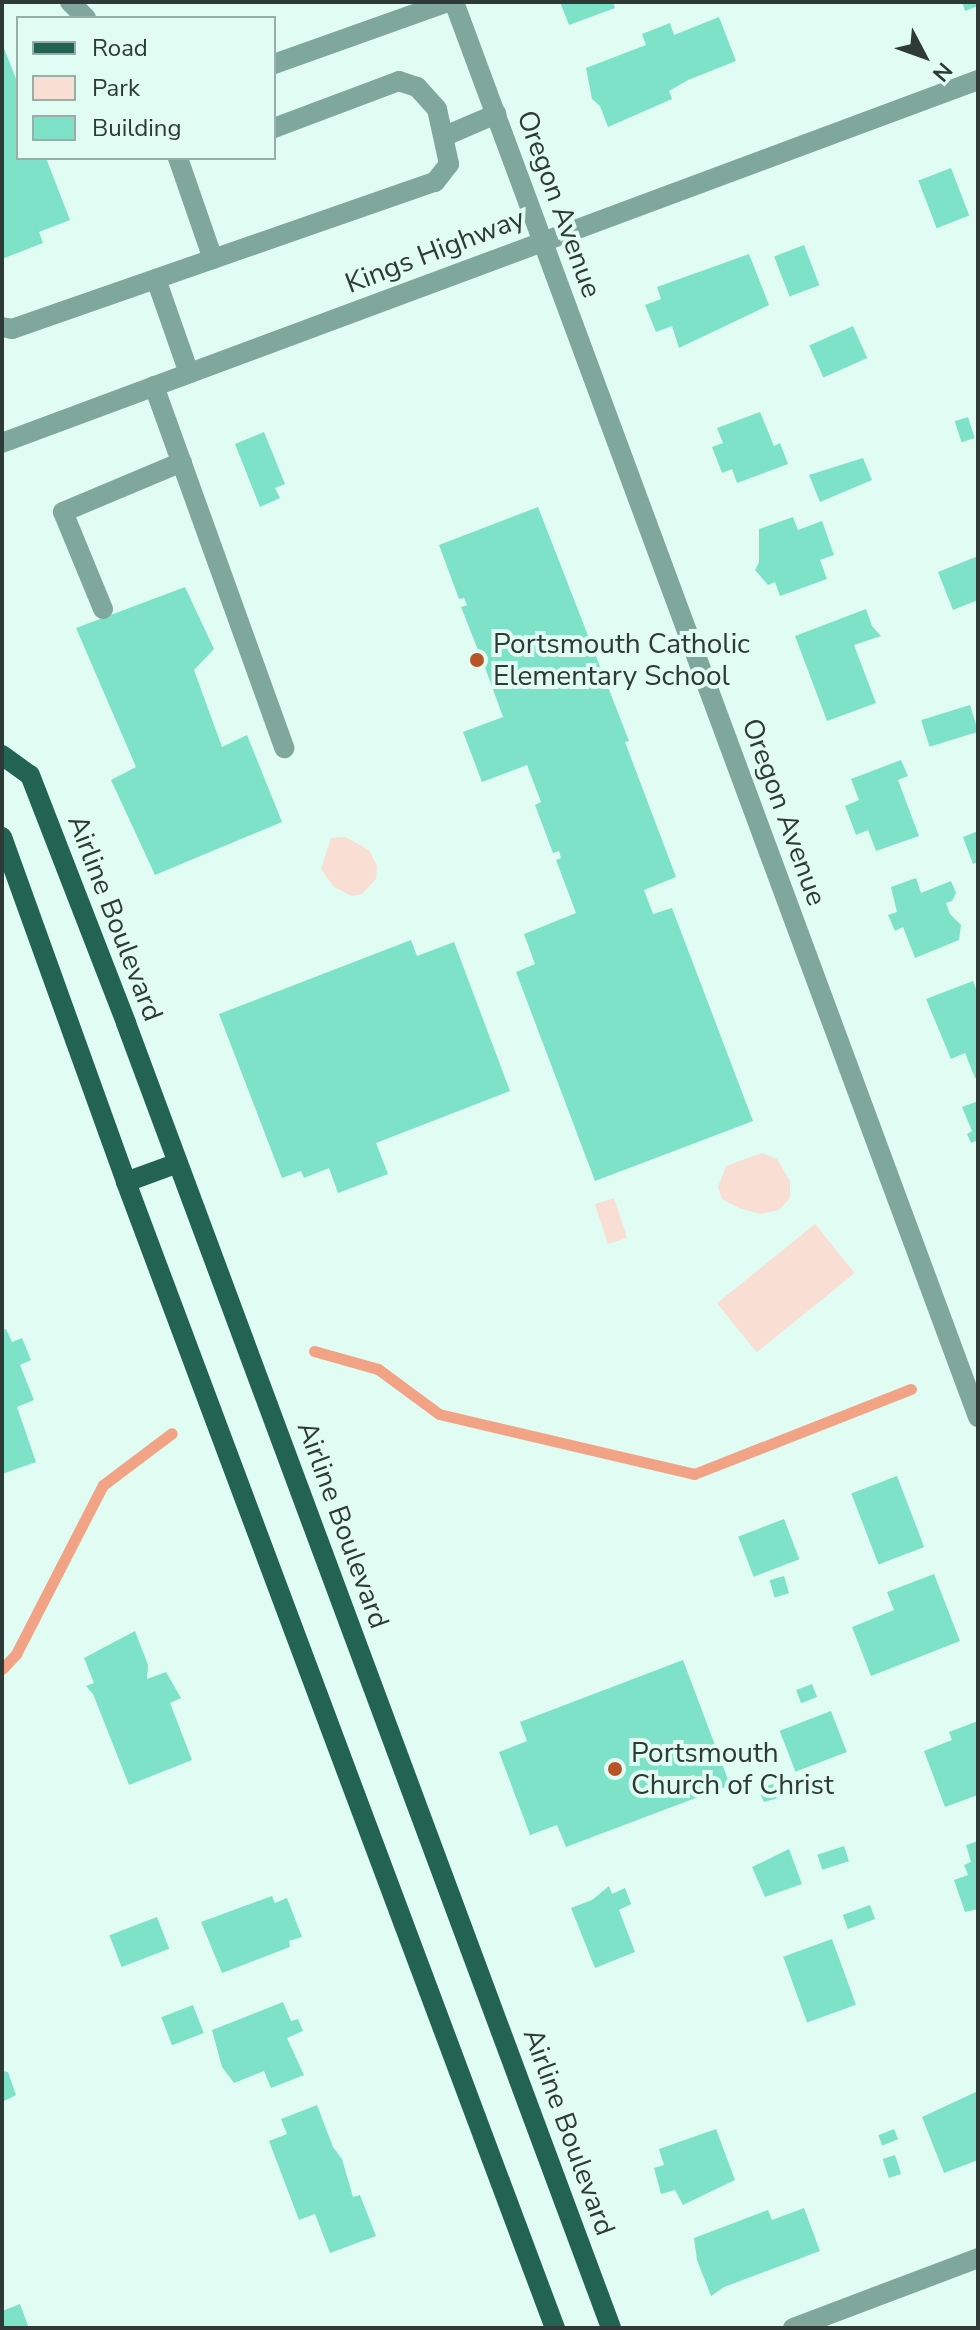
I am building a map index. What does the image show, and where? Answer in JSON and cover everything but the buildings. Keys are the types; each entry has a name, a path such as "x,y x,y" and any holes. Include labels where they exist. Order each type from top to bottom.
{"main road":[{"name":"Airline Boulevard","path":"2,755 30,775 178,1163 611,2328"},
{"path":"2,837 126,1182 555,2328"},
{"path":"126,1182 178,1163"}],"street":[{"path":"276,63 448,2"},
{"name":"Oregon Avenue","path":"454,2 978,1417"},
{"name":"Kings Highway","path":"2,443 978,80"},
{"path":"2,327 12,329 435,182 449,164 437,109 417,87 399,81 276,127"},
{"path":"445,136 496,114"},
{"path":"185,160 213,259"},
{"path":"156,279 189,373"},
{"path":"154,386 284,748"},
{"path":"103,609 63,512 182,462"},
{"path":"793,2328 978,2258"}],"green space":[{"path":"345,837 369,850 377,866 376,879 362,894 352,896 334,887 321,869 331,838"},
{"path":"762,1153 777,1159 790,1181 790,1198 779,1210 761,1214 722,1199 718,1187 726,1166"},
{"path":"614,1198 627,1238 608,1244 595,1204"},
{"path":"815,1224 855,1273 757,1352 717,1303"}],"waterway":[{"path":"314,1351 378,1369 439,1414 694,1474 911,1389"},
{"path":"2,1669 16,1654 103,1485 172,1433"}],"place":[{"name":"Portsmouth Catholic Elementary School","path":"477,660"},
{"name":"Portsmouth Church of Christ","path":"615,1769"}]}
